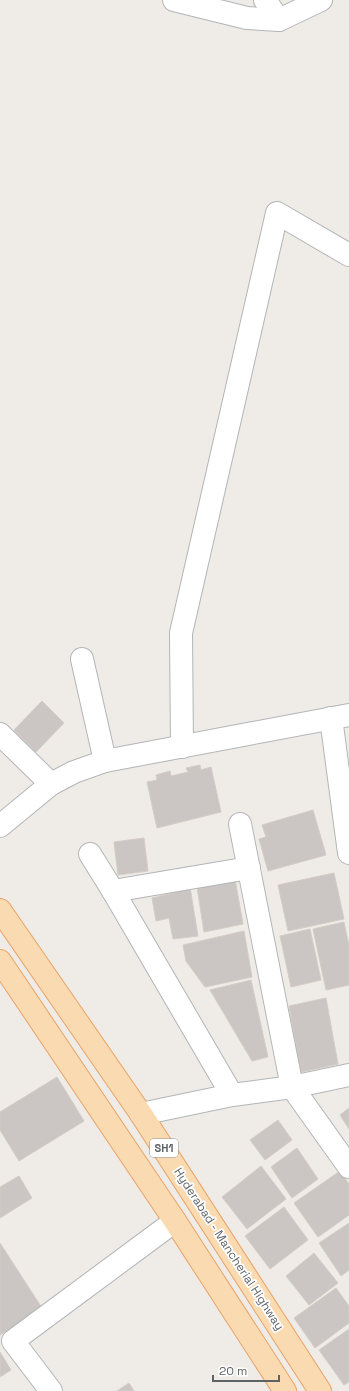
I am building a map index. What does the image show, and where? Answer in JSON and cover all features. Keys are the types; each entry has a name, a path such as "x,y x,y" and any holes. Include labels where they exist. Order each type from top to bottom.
{"main road":[{"name":"Hyderabad - Mancherial Highway","path":"0,910 142,1114 320,1391"},
{"name":"SH1","path":"0,961 175,1221 285,1391"}],"street":[{"path":"174,0 247,18 279,20 321,0"},
{"path":"265,0 279,20"},
{"path":"182,747 181,633 277,213 349,255"},
{"path":"82,659 105,761"},
{"path":"0,826 51,784 74,772 105,761 340,717 349,853"},
{"path":"0,734 51,784"},
{"path":"240,824 292,1087 349,1167"},
{"path":"90,854 232,1095"},
{"path":"113,891 249,868"},
{"path":"142,1114 232,1095 292,1087 349,1075"},
{"path":"51,1391 13,1341 175,1221"}],"building":[{"path":"42,701 64,723 36,752 14,730"},
{"path":"200,765 201,770 211,767 221,812 157,828 147,782 157,780 156,775 170,771 171,776 188,772 186,768"},
{"path":"313,810 326,855 268,871 259,839 266,837 262,825"},
{"path":"144,838 148,871 118,875 114,842"},
{"path":"334,873 344,919 288,931 278,885"},
{"path":"235,879 243,924 204,932 197,887"},
{"path":"190,887 198,936 173,939 169,918 156,921 152,898"},
{"path":"344,922 349,946 349,985 326,990 313,929"},
{"path":"310,929 321,980 291,987 280,936"},
{"path":"244,931 252,977 205,987 186,961 183,945"},
{"path":"251,980 268,1057 252,1061 210,990"},
{"path":"326,998 338,1064 301,1072 289,1006"},
{"path":"57,1077 84,1121 19,1161 0,1130 0,1112"},
{"path":"349,1108 349,1129 340,1115"},
{"path":"278,1120 292,1140 265,1160 250,1140"},
{"path":"297,1148 318,1179 292,1198 271,1167"},
{"path":"261,1166 286,1199 247,1229 222,1197"},
{"path":"340,1171 349,1184 349,1215 318,1237 294,1203"},
{"path":"19,1176 32,1198 0,1218 0,1187"},
{"path":"284,1207 308,1240 270,1269 245,1236"},
{"path":"349,1223 349,1270 341,1276 319,1243"},
{"path":"0,1243 42,1308 0,1335"},
{"path":"314,1253 338,1283 309,1305 286,1276"},
{"path":"336,1288 349,1306 349,1323 315,1348 294,1318"},
{"path":"349,1329 349,1382 344,1385 319,1350"},
{"path":"0,1352 11,1370 0,1377"},
{"path":"129,1383 134,1391 117,1391"}]}
